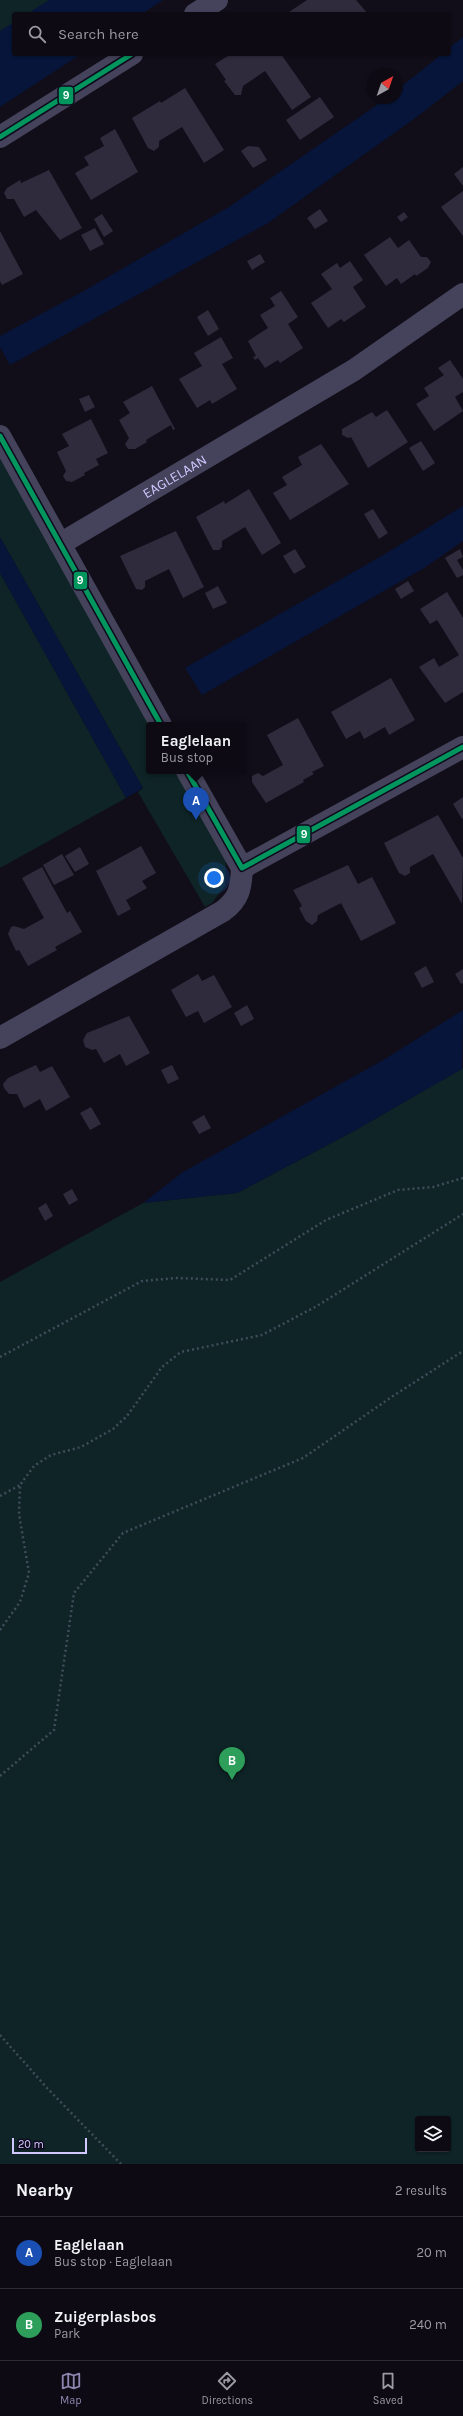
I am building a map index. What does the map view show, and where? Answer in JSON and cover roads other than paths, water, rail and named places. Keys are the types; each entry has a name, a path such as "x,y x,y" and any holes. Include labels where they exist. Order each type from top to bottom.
{"street":[{"path":"198,12 217,0"},
{"path":"0,137 129,56"},
{"name":"EAGLELAAN","path":"60,544 354,370 463,294"},
{"path":"0,436 159,722"},
{"path":"242,868 463,747"},
{"path":"0,1038 223,911 235,902 241,883 242,868 189,774"}],"water":[{"path":"49,0 163,0 145,12 30,12"},
{"path":"12,23 12,56 78,56 0,107 0,31"},
{"path":"463,37 463,81 418,116 268,223 10,365 0,347 0,336 82,292 229,207 378,104 403,104 403,85 440,56 451,56 451,46"},
{"path":"463,506 463,541 424,568 202,695 185,668 385,554"},
{"path":"0,537 143,788 126,798 0,573"},
{"path":"463,1010 462,1069 354,1131 237,1193 143,1203 183,1172 385,1059"}],"place":[{"name":"Eaglelaan","path":"196,820"},
{"name":"Zuigerplasbos","path":"232,1780"}]}
